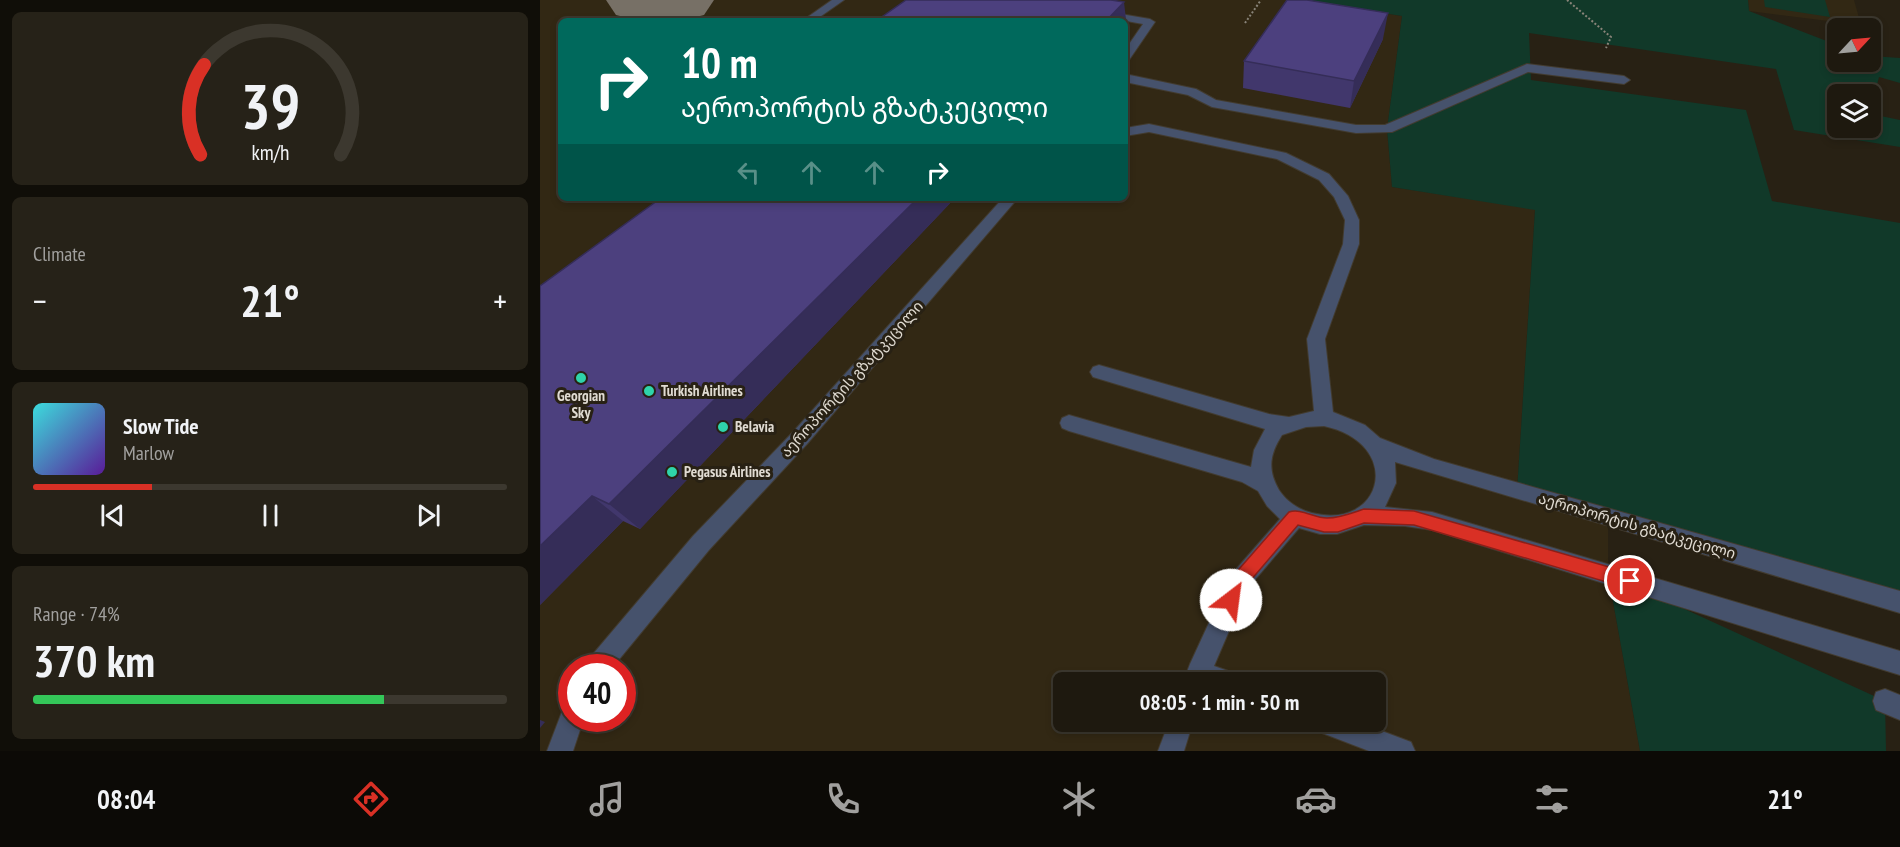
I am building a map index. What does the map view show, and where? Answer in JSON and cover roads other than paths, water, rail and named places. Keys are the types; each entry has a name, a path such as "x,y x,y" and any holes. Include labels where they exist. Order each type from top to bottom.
{"street":[{"path":"812,18 839,0"},
{"path":"1092,12 1127,18"},
{"path":"1128,18 1150,22 1128,54"},
{"path":"1128,79 1192,92 1212,103 1356,129 1387,129 1527,68 1624,80"},
{"path":"1128,122 1281,156 1324,177 1341,196 1352,220 1351,244 1316,339 1324,418"},
{"path":"1128,132 1149,128"},
{"name":"აეროპორტის გზატკეცილი","path":"608,654 701,543 815,422 1008,201"},
{"path":"1098,372 1269,422 1289,424"},
{"name":"აეროპორტის გზატკეცილი","path":"1289,424 1306,419 1324,418 1354,427 1375,444 1434,467 1900,602"},
{"path":"1069,423 1248,475 1266,485"},
{"path":"1289,424 1275,429 1261,457 1260,471 1270,497 1294,517 1309,522 1331,525 1352,521 1364,516 1377,504 1385,491 1387,476 1384,461 1375,444"},
{"path":"1364,516 1405,517 1431,521 1900,663"},
{"path":"1199,672 1239,582 1294,517"},
{"path":"560,751 567,732"},
{"path":"1171,751 1178,732"},
{"path":"1351,732 1393,749"}],"place":[{"name":"Georgian Sky","path":"581,378"},
{"name":"Turkish Airlines","path":"649,391"},
{"name":"Belavia","path":"723,427"},
{"name":"Pegasus Airlines","path":"672,472"}]}
